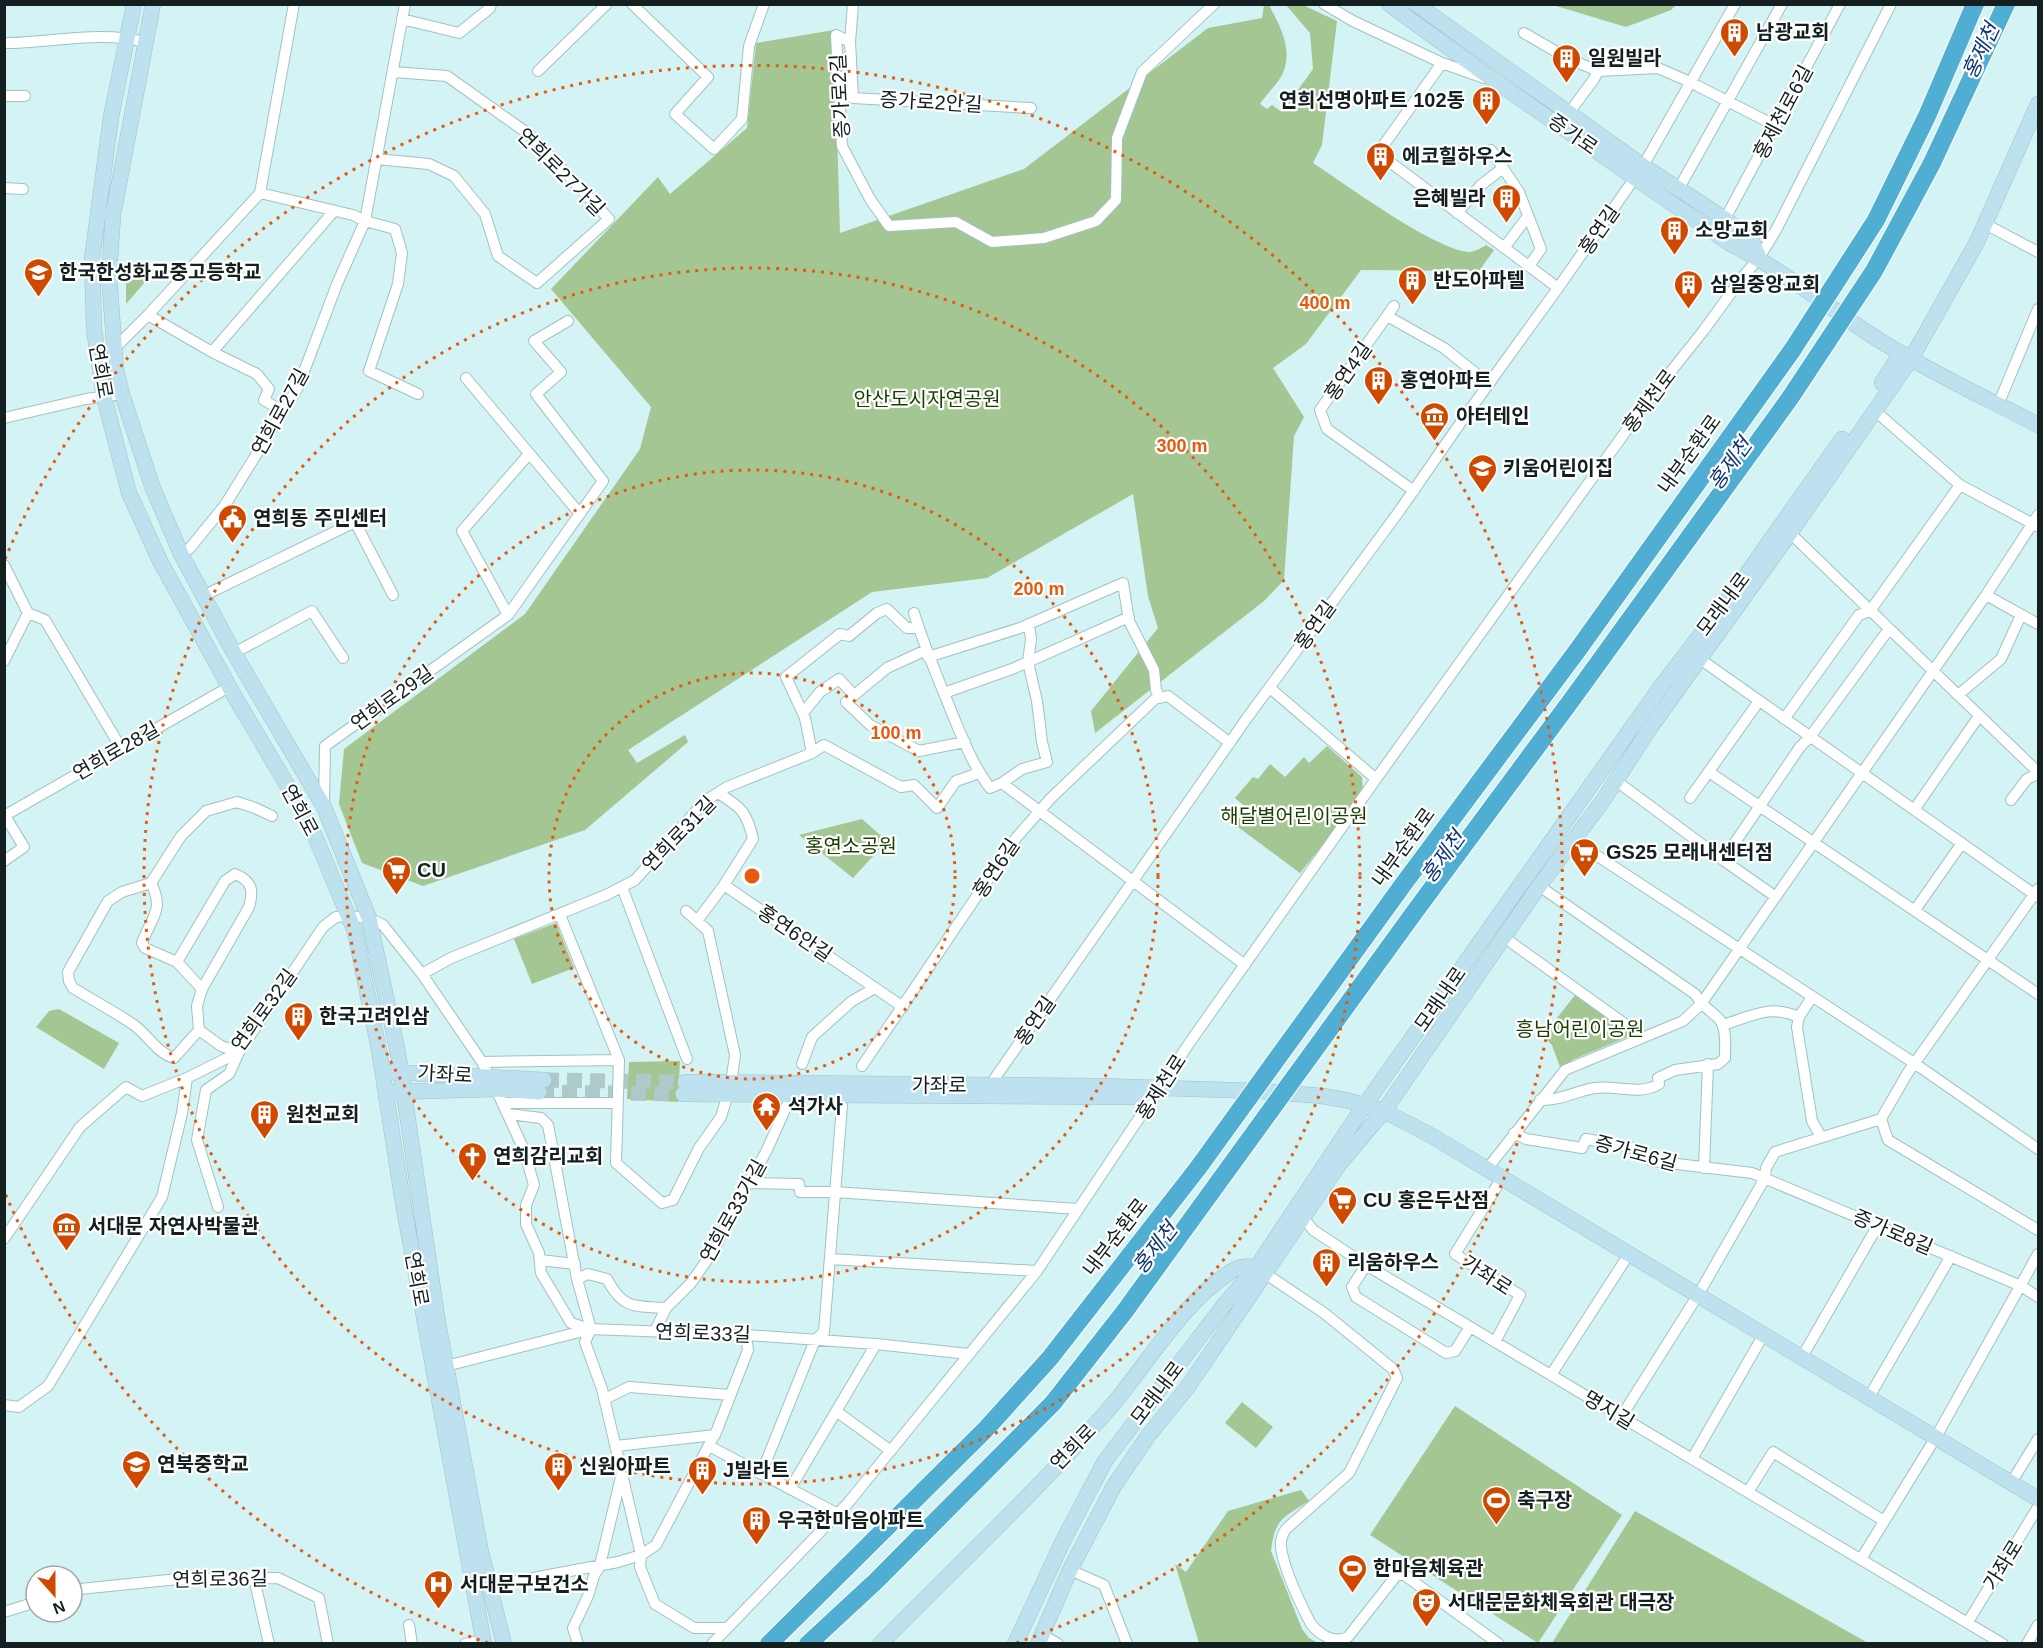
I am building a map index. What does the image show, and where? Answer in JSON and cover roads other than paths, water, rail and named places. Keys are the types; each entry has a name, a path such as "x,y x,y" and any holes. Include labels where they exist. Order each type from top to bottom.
{"highway":[{"name":"내부순환로","path":"769,1644 985,1430 1050,1358 1198,1168 1450,821 1577,651 1793,349 1875,220 1928,116 1975,4"},
{"path":"808,1644 876,1581 1053,1403 1125,1311 1573,698 1790,398 1874,271 1932,163 2006,4"}],"main road":[{"name":"연희로","path":"134,4 111,117 92,259 94,329 104,396 129,493 160,561 229,687 309,822 355,932 484,1642"},
{"name":"연희로","path":"153,4 113,215 109,276 114,349 122,394 153,488 181,554 234,653 324,807 369,918 400,1071 446,1366 481,1552 504,1644"},
{"name":"증가로","path":"1389,4 1496,82 1639,171 1678,190 1725,219 1751,239 1759,258"},
{"name":"증가로","path":"1416,4 1569,113 1729,243 1759,258 1877,339 1906,356"},
{"name":"모래내로","path":"1015,1644 1063,1541 1105,1461 1215,1318 1261,1271 1303,1217 1340,1163 1383,1111 1874,410 1977,242 2038,104"},
{"name":"모래내로","path":"1040,1639 1070,1570 1114,1486 1148,1436 1187,1388 1364,1106 1662,685 1743,579 1891,369 1906,356"},
{"path":"1906,356 2038,426"},
{"name":"가좌로","path":"381,1072 400,1071 496,1090 541,1086"},
{"name":"가좌로","path":"684,1088 990,1085 1161,1088 1322,1096 1364,1106"},
{"path":"730,1088 1134,1097 1161,1088"},
{"path":"385,1093 496,1090"},
{"path":"1364,1106 1383,1111 1432,1136 2038,1499"},
{"name":"연희로","path":"880,1644 1097,1422 1196,1300 1227,1273 1238,1267 1246,1265 1261,1271"},
{"path":"1196,1300 1206,1298 1213,1301 1216,1309 1215,1318"}],"street":[{"path":"114,349 260,193 294,4"},
{"name":"연희로27길","path":"181,554 190,548 225,505 297,389 337,284 365,221 405,4"},
{"path":"402,19 459,33 490,8 491,4"},
{"path":"538,71 607,4"},
{"path":"632,4 708,77 675,114 714,149 742,119 750,46 765,4"},
{"name":"증가로2안길","path":"853,4 850,42 853,98 1031,108"},
{"name":"증가로2길","path":"850,42 836,34 842,146 870,199 889,226 956,222 992,242 1044,238 1096,221 1116,201 1117,138 1142,72 1214,4"},
{"name":"홍연길","path":"990,1085 1230,742 1414,491 1639,171 1735,4"},
{"path":"1678,190 1782,4"},
{"name":"홍제천로6길","path":"1725,219 1840,4"},
{"name":"홍제천로","path":"712,1644 838,1514 1036,1271 1190,1042 1376,779 1649,399 1759,258 1776,230 1891,4"},
{"path":"1330,6 1442,63 1496,82"},
{"path":"1524,33 1569,59 1598,71 1658,68 1776,126"},
{"path":"4,43 103,36 127,37 145,42"},
{"path":"1442,63 1378,153 1558,288"},
{"name":"증가로","path":"1569,113 1598,71"},
{"name":"연희로27가길","path":"376,159 429,164 454,176 485,214 498,256 537,283 609,219 530,135 447,76 393,72"},
{"path":"4,96 25,96"},
{"path":"1491,150 1519,192 1541,249 1529,266"},
{"path":"1457,213 1481,185 1503,168"},
{"path":"4,188 23,189"},
{"path":"260,193 353,215 365,221 395,229 402,253 398,284 369,371 418,394"},
{"path":"212,352 334,211"},
{"path":"1504,248 1528,216"},
{"path":"1985,224 2038,252"},
{"name":"홍연4길","path":"1394,306 1320,410 1327,429 1414,491"},
{"path":"1998,405 2038,309"},
{"path":"148,315 212,352 257,374 269,389 264,400 282,411"},
{"path":"1387,316 1444,348 1489,384"},
{"name":"연희로29길","path":"324,807 325,746 508,615 603,481 536,394 561,372 534,341 568,321"},
{"path":"466,378 580,514"},
{"path":"4,418 122,394"},
{"path":"1487,1169 1540,1100 1568,1068 1687,1018 1701,1004 2036,522 1960,485 1874,410"},
{"path":"508,615 462,531 529,454"},
{"path":"1784,719 1859,615 1870,610 1960,485"},
{"path":"203,596 355,522 393,595"},
{"path":"1790,533 2038,773 2027,779 2011,800"},
{"path":"4,565 28,614 45,620 121,748"},
{"path":"964,742 919,751 870,725 846,702 887,668 1029,624 1123,583 1129,621 1154,670 1156,690 1160,698 1168,696 1230,742"},
{"path":"1986,595 2038,624"},
{"path":"919,628 907,628 887,609 877,613 849,636 840,634 786,677 803,713 812,753 825,746 901,787 914,785 937,808 956,781 979,773"},
{"path":"234,653 312,611 343,658"},
{"path":"914,613 927,654 964,742 979,773 990,788 1002,783 1022,769 1047,762 1028,662 1031,639 1029,624"},
{"path":"4,661 28,614"},
{"path":"1958,695 2001,659 2021,615"},
{"path":"944,693 1028,662 1129,617"},
{"path":"1723,860 1800,747 1810,737 1889,629"},
{"path":"1621,1417 1698,1295 1765,1178 1766,1167 1775,1152 1881,1119 1914,1063 2037,893 1914,810 1700,659"},
{"path":"803,713 820,692 839,679 854,695"},
{"name":"연희로28길","path":"5,816 229,687"},
{"path":"1270,688 1376,779"},
{"name":"홍연6길","path":"862,1066 1016,838 1039,812 1155,699 1160,698"},
{"path":"1690,798 1759,701"},
{"path":"1914,810 1979,716"},
{"name":"연희로31길","path":"422,974 451,958 560,915 635,880 705,801 727,787 812,753"},
{"path":"1709,772 2038,994"},
{"path":"1615,780 1776,897"},
{"path":"1002,783 1245,965"},
{"path":"696,921 724,885 753,839 750,823 739,805 718,793"},
{"path":"177,963 225,881 235,874 244,878 251,887 252,897 249,907 202,989 197,1006 199,1030 174,1058 150,1042 136,1027 74,988 69,981 68,972 108,901 122,892 151,883 181,836 206,811 237,802 272,816"},
{"path":"4,861 24,847 5,816"},
{"path":"1573,840 1914,1063 2038,1149"},
{"path":"1915,910 1962,843"},
{"path":"151,883 157,894 158,907 142,943 145,948 177,963 202,989"},
{"name":"홍연6안길","path":"724,885 903,1007"},
{"path":"1539,886 1695,994 1701,1004 1723,1025 1725,1058 1718,1064 1675,1070 1658,1078 1659,1084 1644,1089 1595,1088 1553,1101 1540,1100"},
{"path":"622,887 687,1059"},
{"path":"560,915 619,1060 616,1082 618,1102 616,1163 662,1203 673,1200 699,1148 721,1117 730,1088 735,1055 708,931 686,911"},
{"path":"348,916 369,918 383,925 422,974 482,1062 496,1090 618,1102"},
{"name":"연희로32길","path":"4,1239 80,1127 126,1087 142,1096 187,1078 238,1052 323,927 336,917 348,916"},
{"path":"1505,938 1636,1032 1639,1038"},
{"path":"802,1064 812,1037 852,1000 875,988"},
{"path":"1812,997 1797,1027 1812,1121 1821,1137"},
{"path":"1723,1025 1771,1010 1785,1011 1800,1017"},
{"path":"199,1030 221,1046 238,1052 229,1074 206,1090 197,1140 218,1207"},
{"path":"482,1062 619,1060"},
{"path":"1704,1168 1708,1064"},
{"path":"4,1405 19,1407 48,1386 162,1197 182,1113 187,1078"},
{"name":"연희로33길","path":"496,1090 524,1150 534,1185 526,1205 526,1224 539,1253 541,1273 571,1323 591,1329 746,1335 876,1344 969,1354"},
{"name":"연희로33가길","path":"655,1331 666,1308 691,1283 714,1250 747,1183 766,1152 787,1105"},
{"path":"762,1474 816,1340 824,1332 842,1106"},
{"path":"508,1114 541,1118 548,1125 577,1279 591,1329 585,1342 605,1399 641,1555 640,1567 655,1604 694,1628 727,1628"},
{"path":"1881,1119 1888,1140 2038,1230"},
{"name":"증가로6길","path":"1514,1133 1526,1139 1582,1148 1586,1139 1630,1147 1652,1161 1752,1173 1765,1178"},
{"name":"가좌로","path":"1495,1342 1520,1295 1455,1254 1502,1178"},
{"name":"증가로8길","path":"1765,1178 2020,1286 2038,1297"},
{"path":"747,1183 799,1184 800,1192 835,1192 1078,1209"},
{"name":"명지길","path":"1303,1217 1313,1230 1366,1265 2003,1644"},
{"path":"1802,1357 1878,1225"},
{"path":"1551,1376 1629,1254"},
{"path":"1861,1559 1936,1437 2038,1254"},
{"path":"1869,1397 1951,1256"},
{"path":"830,1259 1036,1271"},
{"path":"540,1260 574,1264"},
{"path":"1366,1265 1352,1287 1356,1298 1446,1353 1455,1351 1470,1327"},
{"path":"1261,1271 1324,1313 1393,1369 1397,1378 1349,1473 1286,1529 1281,1538 1290,1576 1311,1624 1331,1639 1341,1640 1348,1637 1396,1576 1403,1574 1499,1644"},
{"path":"577,1279 588,1274 607,1279 616,1296 632,1306 666,1308"},
{"name":"연희로33길","path":"446,1366 591,1329"},
{"path":"1692,1459 1764,1334"},
{"path":"490,1586 641,1555 656,1545 715,1435 748,1350 746,1335"},
{"path":"790,1489 876,1344"},
{"path":"605,1399 629,1387 730,1395"},
{"path":"836,1412 891,1451"},
{"path":"616,1446 715,1435"},
{"path":"2012,1483 2038,1439"},
{"path":"709,1446 838,1514"},
{"path":"1748,1492 1773,1452 1884,1521"},
{"path":"578,1644 573,1628 600,1565 622,1474"},
{"name":"가좌로","path":"1968,1622 2038,1507"},
{"path":"1070,1570 1104,1585 1127,1644"},
{"path":"254,1578 269,1644"},
{"name":"연희로36길","path":"84,1589 178,1579 278,1578 319,1598 328,1644"},
{"path":"4,1612 24,1606"},
{"path":"409,1625 412,1644"},
{"path":"2027,1644 2038,1625"},
{"name":"모래내로","path":"1040,1639 1058,1644"},
{"path":"465,1644 484,1642"}],"tunnel":[{"path":"544,1080 685,1082"},
{"path":"539,1092 683,1094"}],"place":[{"name":"남광교회","path":"1735,58"},
{"name":"일원빌라","path":"1567,84"},
{"name":"연희선명아파트 102동","path":"1486,126"},
{"name":"에코힐하우스","path":"1381,182"},
{"name":"은혜빌라","path":"1507,224"},
{"name":"소망교회","path":"1674,256"},
{"name":"한국한성화교중고등학교","path":"38,298"},
{"name":"반도아파텔","path":"1412,306"},
{"name":"삼일중앙교회","path":"1689,310"},
{"name":"홍연아파트","path":"1379,406"},
{"name":"아터테인","path":"1435,442"},
{"name":"키움어린이집","path":"1482,494"},
{"name":"연희동 주민센터","path":"232,544"},
{"name":"GS25 모래내센터점","path":"1585,878"},
{"name":"CU","path":"396,896"},
{"name":"한국고려인삼","path":"298,1042"},
{"name":"석가사","path":"767,1132"},
{"name":"원천교회","path":"265,1140"},
{"name":"연희감리교회","path":"472,1182"},
{"name":"CU 홍은두산점","path":"1342,1226"},
{"name":"서대문 자연사박물관","path":"67,1252"},
{"name":"리움하우스","path":"1326,1288"},
{"name":"연북중학교","path":"136,1490"},
{"name":"신원아파트","path":"558,1492"},
{"name":"J빌라트","path":"702,1496"},
{"name":"축구장","path":"1496,1526"},
{"name":"우국한마음아파트","path":"756,1546"},
{"name":"한마음체육관","path":"1352,1594"},
{"name":"서대문구보건소","path":"439,1610"},
{"name":"서대문문화체육회관 대극장","path":"1427,1628"}],"water label":[{"name":"홍제천","path":"1981,51"},
{"name":"홍제천","path":"1730,464"},
{"name":"홍제천","path":"1443,857"},
{"name":"홍제천","path":"1155,1248"}],"park label":[{"name":"안산도시자연공원","path":"927,399"},
{"name":"해달별어린이공원","path":"1294,816"},
{"name":"홍연소공원","path":"851,846"},
{"name":"흥남어린이공원","path":"1580,1029"}]}
